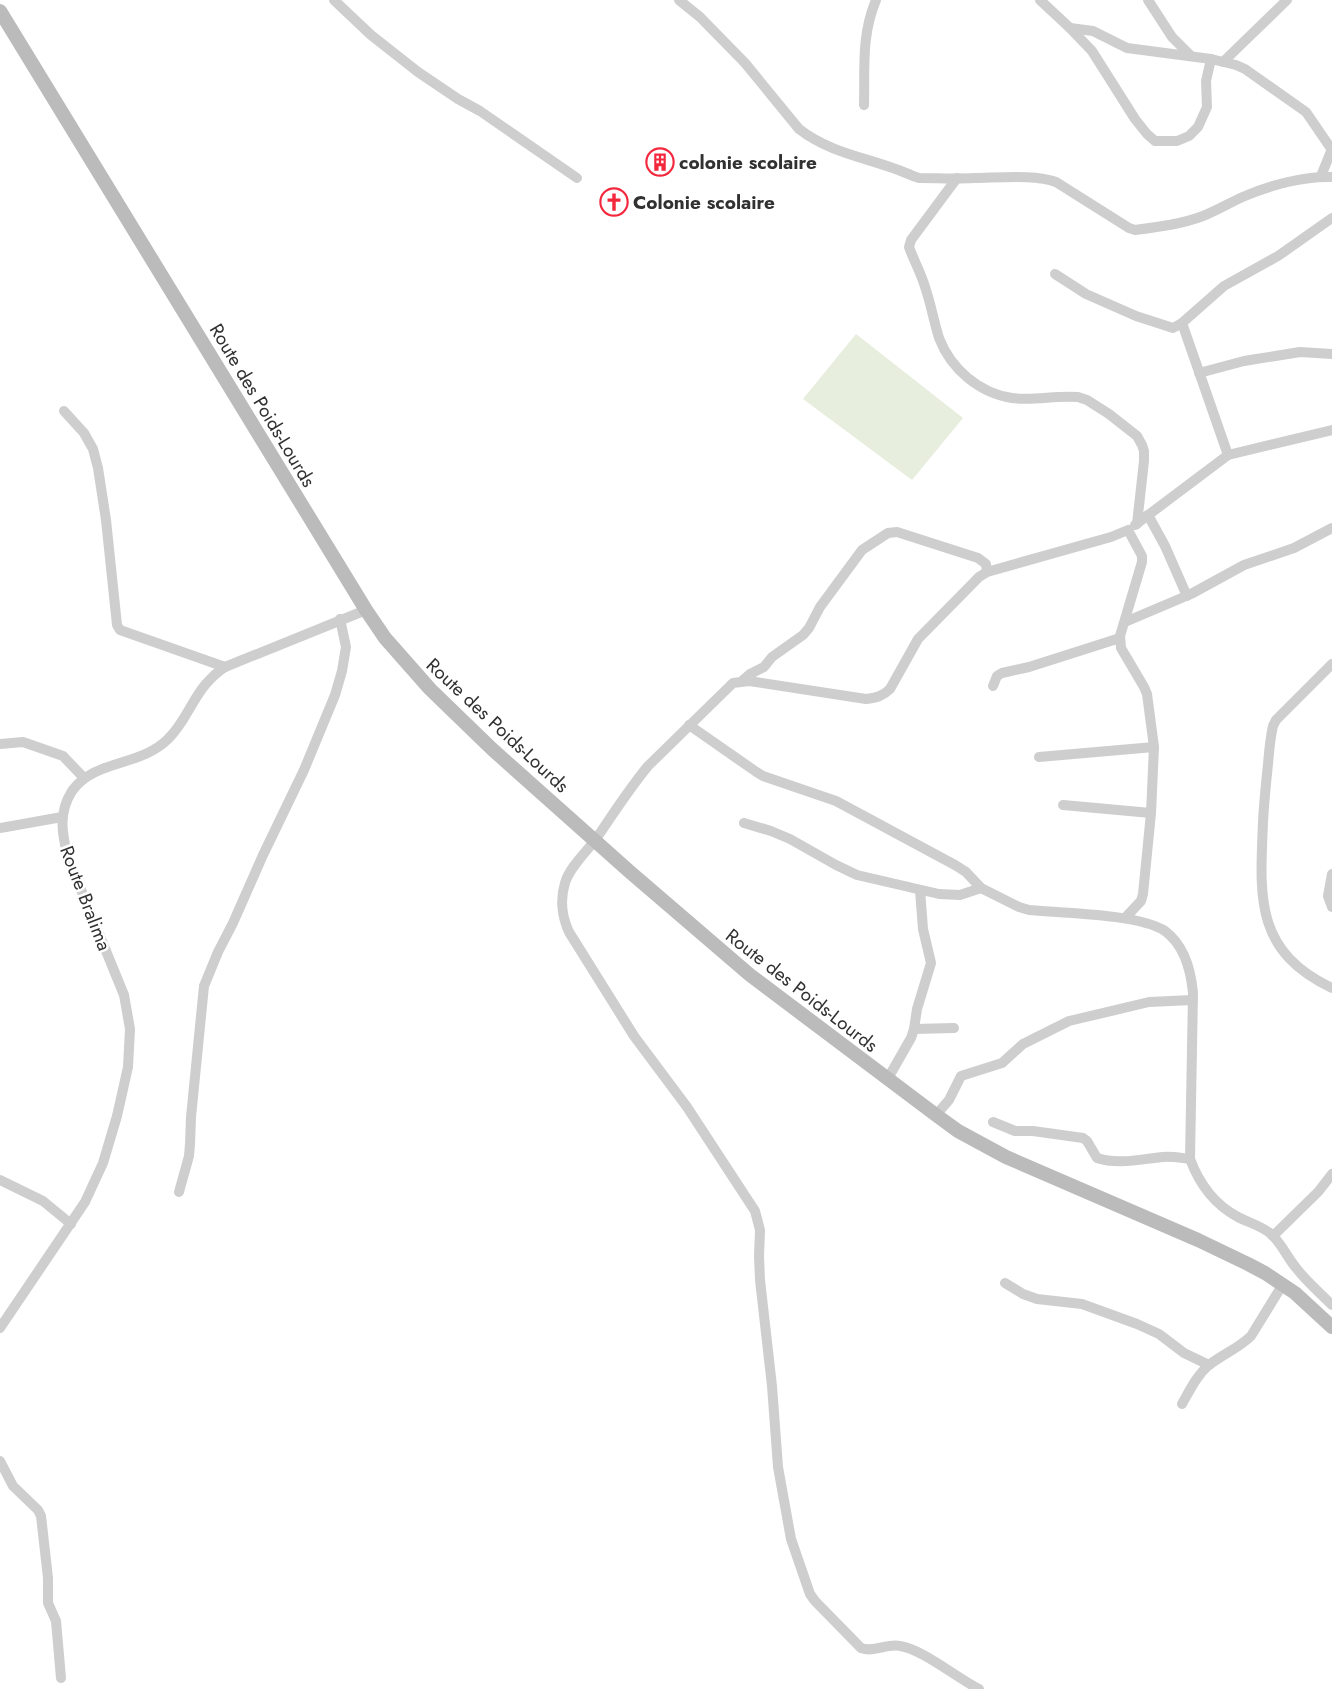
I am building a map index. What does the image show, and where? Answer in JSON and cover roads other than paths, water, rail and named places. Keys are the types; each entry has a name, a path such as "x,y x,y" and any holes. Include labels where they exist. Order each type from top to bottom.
{"street":[{"path":"334,0 371,35 418,72 458,99 480,111 577,178"},
{"path":"679,0 700,16 745,63 804,133 835,150 875,161 919,178 994,177 1051,181 1135,230 1204,216 1258,191 1279,185 1327,177 1332,149 1306,112 1246,69 1211,59 1127,48 1093,31 1070,28"},
{"path":"864,105 864,55 867,24 876,0"},
{"path":"1040,0 1098,58 1135,119 1155,141 1177,142 1189,136 1198,127 1207,107 1206,81 1211,59"},
{"path":"1148,0 1172,36 1191,56"},
{"path":"1223,62 1287,0"},
{"name":"Route des Poids-Lourds","path":"0,11 366,610 385,638 430,689 492,749 715,946 887,1080 936,1115 972,1139 1006,1157 1198,1240 1248,1264 1283,1284 1332,1327"},
{"path":"957,178 911,240 909,247 924,283 944,350 966,377 982,389 1012,398 1078,397 1087,400 1137,436 1144,451 1133,527 1142,562 1120,638 1121,648 1144,687 1154,747 1151,813 1143,894 1141,901 1124,918"},
{"path":"1055,274 1086,294 1136,316 1173,328 1182,323 1224,286 1278,256 1332,218"},
{"path":"1182,323 1228,455"},
{"path":"1199,373 1244,361 1300,352 1332,354"},
{"path":"64,411 84,433 93,449 98,468 106,520 117,625 120,630 225,667"},
{"path":"742,681 796,687 866,699 878,697 890,689 918,639 979,577 987,572 1111,537 1133,527 1228,455 1332,430"},
{"path":"1148,516 1165,546 1187,596"},
{"path":"1125,622 1187,596 1244,565 1294,548 1332,528"},
{"path":"979,1689 908,1648 894,1645 870,1650 861,1648 810,1594 791,1539 778,1467 772,1386 760,1280 760,1230 758,1219 751,1204 706,1136 613,1004 565,922 562,910 565,882 568,876 648,766 733,684 742,681 750,674 764,667 772,657 803,635 820,607 862,550 888,533 897,532 978,558 986,564 987,572"},
{"name":"Route Bralima","path":"0,1328 85,1202 103,1162 117,1116 128,1067 130,1029 124,995 68,858 62,835 62,817 67,799 76,786 92,773 141,757 168,739 204,686 225,667 366,610"},
{"path":"179,1192 189,1156 204,986 218,952 304,770 335,695 346,648 340,619"},
{"path":"993,686 997,676 1002,673 1029,667 1120,638"},
{"path":"1332,664 1276,720 1273,726 1264,808 1262,891 1269,926 1286,956 1315,979 1332,988"},
{"path":"689,725 763,776 836,801 935,853 966,872 981,888 1019,907 1029,910 1124,918 1157,926 1171,936 1189,968 1192,1000 1190,1159 1195,1172 1210,1195 1236,1216 1267,1230 1296,1269 1332,1305"},
{"path":"0,744 23,742 63,756 84,778"},
{"path":"1039,757 1154,747"},
{"path":"1063,805 1151,813"},
{"path":"0,828 62,817"},
{"path":"744,824 771,831 857,875 950,896 960,895 981,888"},
{"path":"1332,874 1328,896 1332,907"},
{"path":"887,1080 914,1029 917,1009 931,963 923,929 920,890"},
{"path":"936,1115 949,1100 961,1076 1002,1063 1023,1044 1069,1021 1149,1002 1192,1000"},
{"path":"914,1029 954,1028"},
{"path":"993,1122 1015,1131 1033,1131 1083,1138 1087,1141 1097,1158 1106,1161 1164,1157 1190,1159"},
{"path":"1273,1236 1318,1192 1332,1174"},
{"path":"0,1180 43,1202 71,1224"},
{"path":"1005,1283 1023,1294 1037,1299 1076,1302 1137,1324 1159,1334 1184,1353 1209,1365"},
{"path":"1182,1404 1196,1381 1209,1365 1251,1336 1283,1284"},
{"path":"0,1461 13,1486 38,1510 41,1516 48,1578 48,1604 56,1622 61,1678"}],"place":[{"name":"colonie scolaire","path":"660,162"},
{"name":"Colonie scolaire","path":"614,202"}]}
